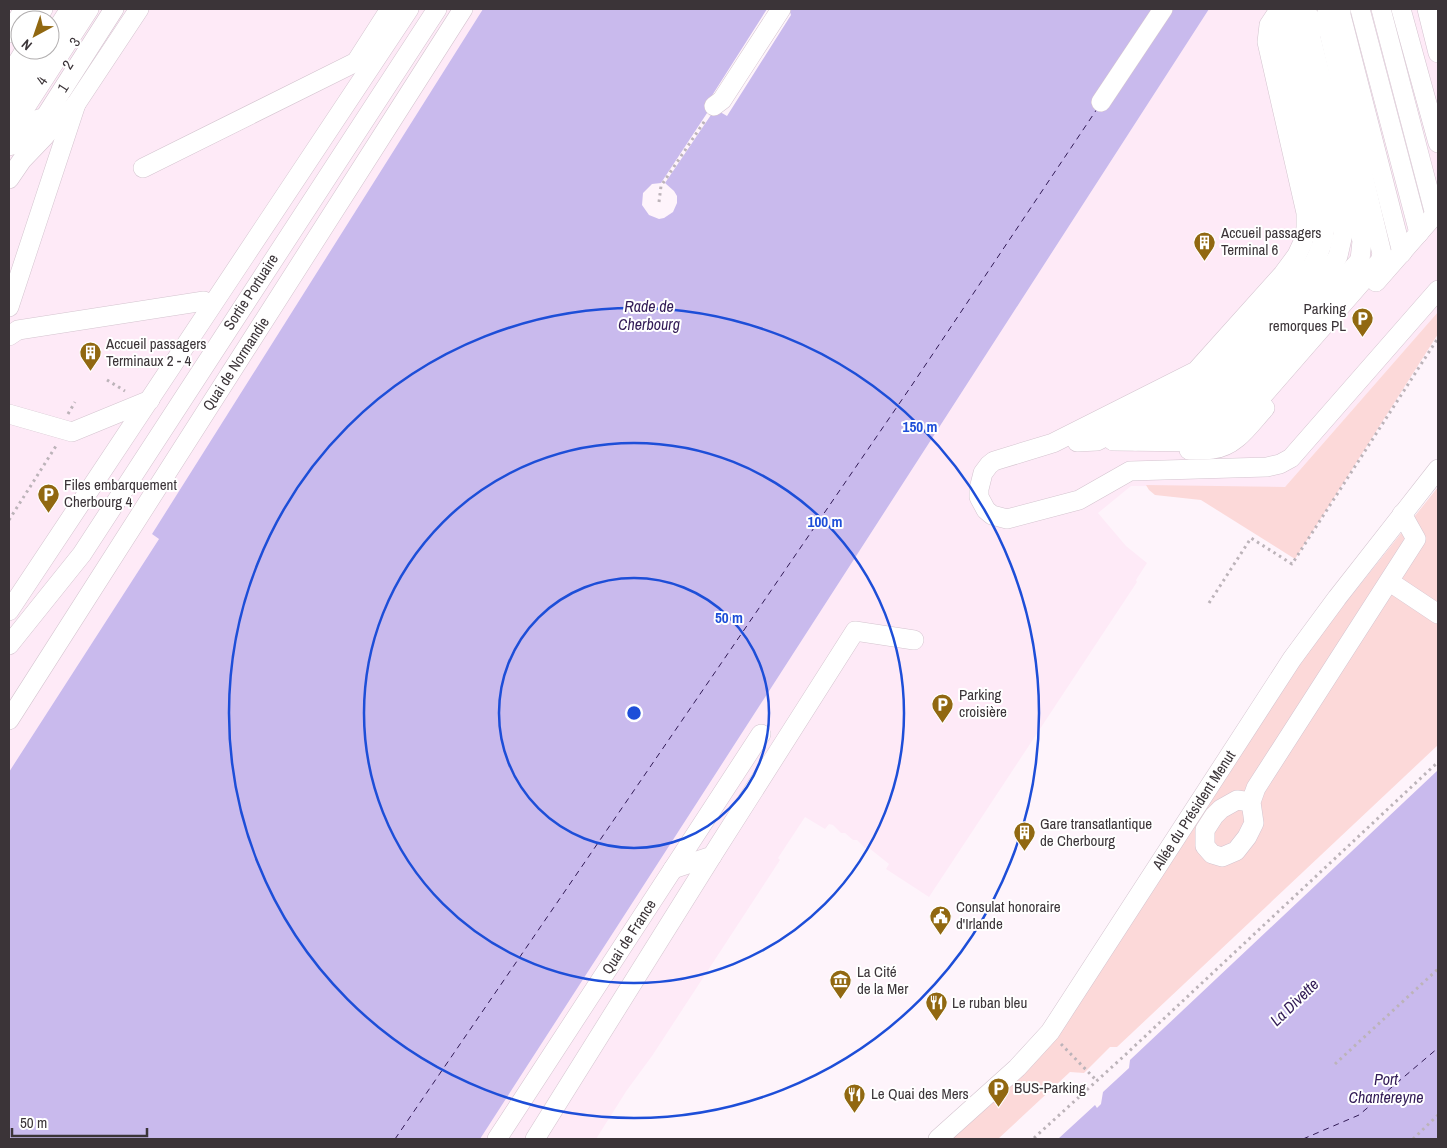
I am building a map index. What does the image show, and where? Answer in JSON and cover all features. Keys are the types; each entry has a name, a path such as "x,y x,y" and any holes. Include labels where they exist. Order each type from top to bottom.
{"street":[{"path":"9,16 14,9"},
{"path":"9,33 24,9"},
{"path":"60,24 70,9"},
{"path":"12,174 30,151 26,124 79,9"},
{"name":"4","path":"26,124 89,9"},
{"name":"3","path":"26,124 96,9"},
{"name":"2","path":"26,124 104,9"},
{"name":"1","path":"26,124 114,9"},
{"path":"9,307 76,104 139,9"},
{"path":"143,168 356,62 390,9"},
{"path":"9,611 409,9"},
{"name":"Sortie Portuaire","path":"9,645 82,554 437,9"},
{"name":"Quai de Normandie","path":"9,720 463,9"},
{"path":"714,106 722,100 781,9"},
{"path":"1101,102 1163,9"},
{"path":"1053,443 1158,441 1216,416 1235,400 1360,260 1362,241 1319,28 1299,9"},
{"path":"1304,9 1319,28 1418,234"},
{"path":"1309,9 1418,234"},
{"path":"1372,9 1418,234"},
{"path":"1381,9 1418,234"},
{"path":"1391,9 1438,183"},
{"path":"1401,9 1438,143"},
{"path":"1414,9 1438,100"},
{"path":"1427,9 1438,53"},
{"path":"1283,10 1319,28 1267,42 1270,26 1283,10"},
{"path":"1105,441 1206,383 1312,266 1318,255 1323,244 1325,228 1322,204 1319,28"},
{"path":"1158,441 1217,394 1332,266 1338,256 1343,234 1319,28"},
{"path":"1077,442 1202,376 1303,263 1316,233 1319,28"},
{"path":"1319,28 1304,196 1306,228 1303,242 1297,255 1283,274 1196,370 1053,443 994,461 983,472 979,497 986,510 992,515 1007,519 1079,500 1130,471 1267,467 1280,464 1291,458 1438,290"},
{"path":"9,76 19,60"},
{"path":"9,90 28,60"},
{"path":"9,104 38,60"},
{"path":"26,124 76,104"},
{"path":"9,146 39,137 26,124"},
{"path":"1053,443 1143,451 1214,449 1234,441 1245,431 1418,234"},
{"path":"9,336 18,330 204,300"},
{"path":"9,414 72,432 150,400"},
{"name":"Allée du Président Menut","path":"938,1139 1017,1068 1050,1032 1292,658 1438,469"},
{"path":"1252,802 1256,788 1416,539 1402,514"},
{"path":"1390,582 1438,614"},
{"path":"534,1139 855,631 914,640"},
{"name":"Quai de France","path":"497,1139 761,734"},
{"path":"673,869 712,856"}],"path":[{"path":"659,202 661,186 714,106"},
{"path":"1210,603 1252,538 1292,564 1438,338"},
{"path":"9,520 56,447 65,418 75,402"},
{"path":"1034,1138 1438,762"},
{"path":"1335,1064 1438,969"},
{"path":"1050,1032 1097,1081"},
{"path":"1413,1139 1438,1115"}],"shaded area":[{"path":"9,9 483,9 152,534 159,539 9,772"},
{"path":"1209,9 1438,9 1438,312 1285,487 1131,486 1098,513 1126,546 1147,563 1136,580 1137,582 929,897 886,869 889,864 869,848 865,848 857,840 853,840 845,833 841,833 833,825 829,824 825,829 805,817 778,858 780,860 596,1139 480,1139"},
{"path":"1438,312 1438,334 1295,559 1201,500 1155,495 1149,490 1146,485 1285,487"},
{"path":"1438,487 1438,745 1117,1047 1110,1047 1084,1073 1070,1072 998,1139 945,1139 1046,1049 1315,641"}],"water":[{"name":"Rade de Cherbourg","path":"483,9 1209,9 480,1139 9,1139 9,772 159,539 152,534"},
{"path":"1438,770 1438,1139 1058,1139 1095,1105 1097,1108 1101,1104 1103,1092 1129,1068 1130,1060"}],"pier":[{"path":"767,9 789,9 791,15 727,116 715,109 665,183 677,196 677,203 673,212 659,219 649,215 642,205 643,193 652,184 661,183 711,107 708,105 713,94"}],"ferry route":[{"path":"395,1139 912,385 1097,109"},
{"path":"1303,1139 1359,1115 1438,1048"}],"place":[{"name":"Accueil passagers Terminal 6","path":"1205,261"},
{"name":"Parking remorques PL","path":"1362,337"},
{"name":"Accueil passagers Terminaux 2 - 4","path":"90,372"},
{"name":"Files embarquement Cherbourg 4","path":"48,513"},
{"name":"Parking croisière","path":"943,723"},
{"name":"Gare transatlantique de Cherbourg","path":"1024,852"},
{"name":"Consulat honoraire d'Irlande","path":"940,935"},
{"name":"La Cité de la Mer","path":"841,1000"},
{"name":"Le ruban bleu","path":"936,1022"},
{"name":"BUS-Parking","path":"998,1107"},
{"name":"Le Quai des Mers","path":"855,1113"}],"water label":[{"name":"La Divette","path":"1294,1002"},
{"name":"Port Chantereyne","path":"1386,1088"}]}
